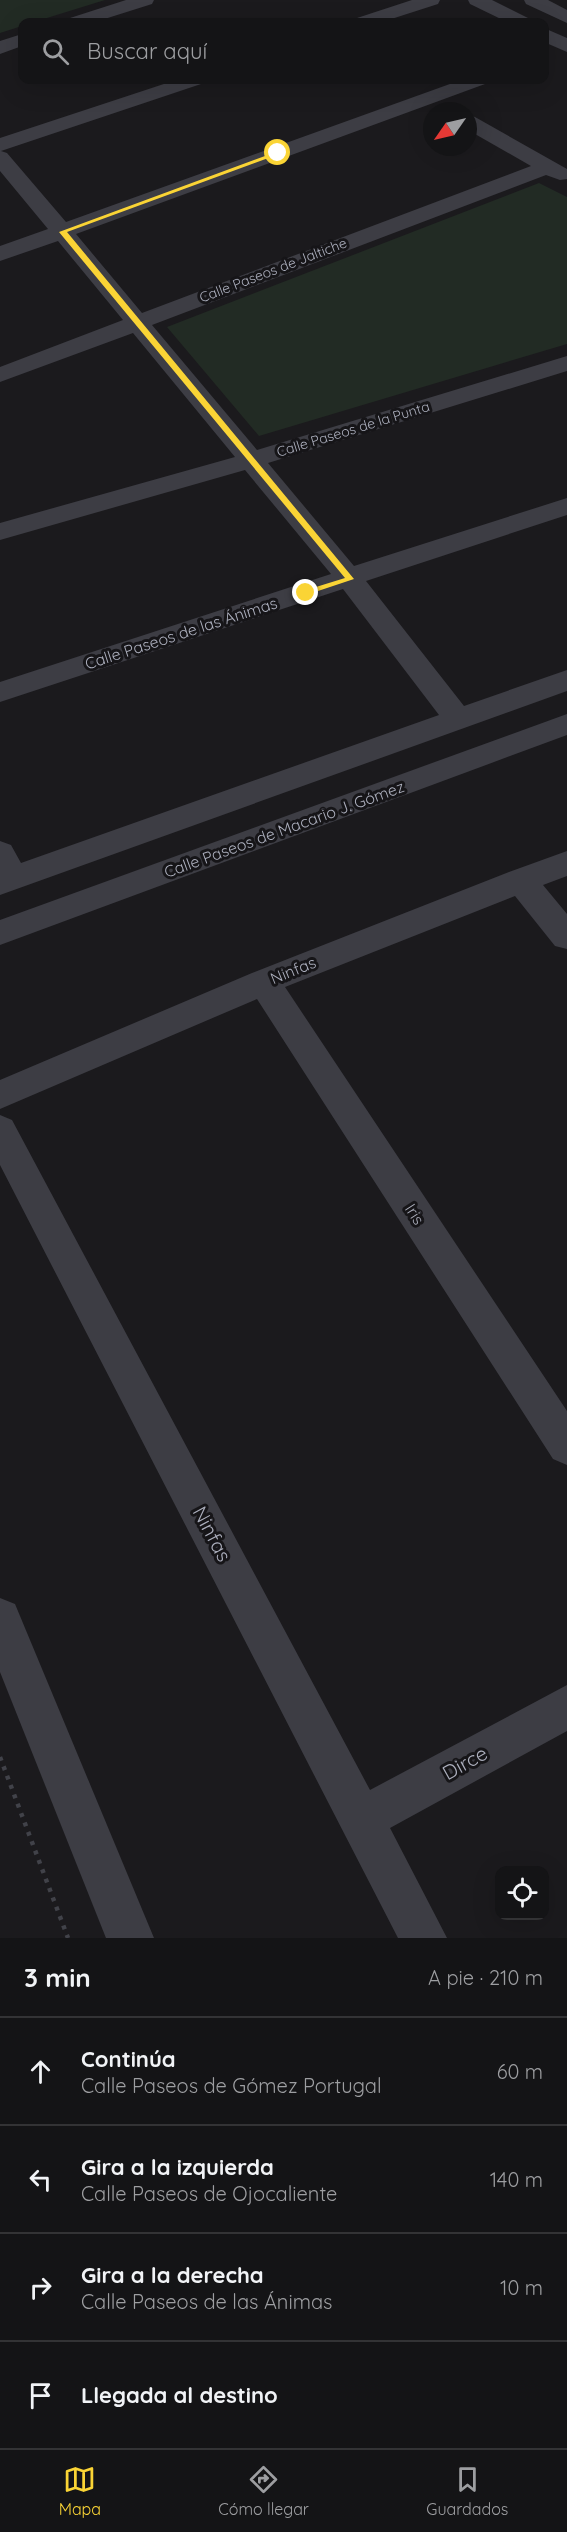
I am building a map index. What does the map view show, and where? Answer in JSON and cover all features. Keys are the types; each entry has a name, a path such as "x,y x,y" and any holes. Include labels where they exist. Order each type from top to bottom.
{"street":[{"path":"89,18 145,0"},
{"path":"376,18 430,0"},
{"path":"477,0 513,18"},
{"path":"533,0 567,17"},
{"path":"549,36 566,45"},
{"path":"0,48 18,41"},
{"path":"549,52 566,45"},
{"path":"0,145 182,84"},
{"path":"0,254 468,84"},
{"path":"429,99 434,102"},
{"path":"477,126 557,172"},
{"path":"0,157 350,579 458,719"},
{"name":"Calle Paseos de Jaltiche","path":"0,375 136,321 557,172"},
{"name":"Calle Paseos de la Punta","path":"0,532 251,460 567,363"},
{"name":"Calle Paseos de las Ánimas","path":"0,692 567,506"},
{"path":"4,872 567,680"},
{"name":"Calle Paseos de Macario J. Gómez","path":"0,933 567,724"},
{"name":"Ninfas","path":"0,1095 264,982 567,863"},
{"path":"520,880 567,937"},
{"name":"Iris","path":"264,982 567,1446"},
{"name":"Ninfas","path":"0,1130 423,1938"},
{"path":"0,1618 130,1938"},
{"name":"Dirce","path":"362,1819 567,1707"}],"path":[{"path":"0,1757 68,1938"}],"shaded area":[{"path":"0,0 105,0 47,18 18,18 18,27 0,33"},
{"path":"539,183 567,197 567,344 259,436 167,327"}],"route":[{"path":"278,153 63,232 350,579 306,593"}]}
